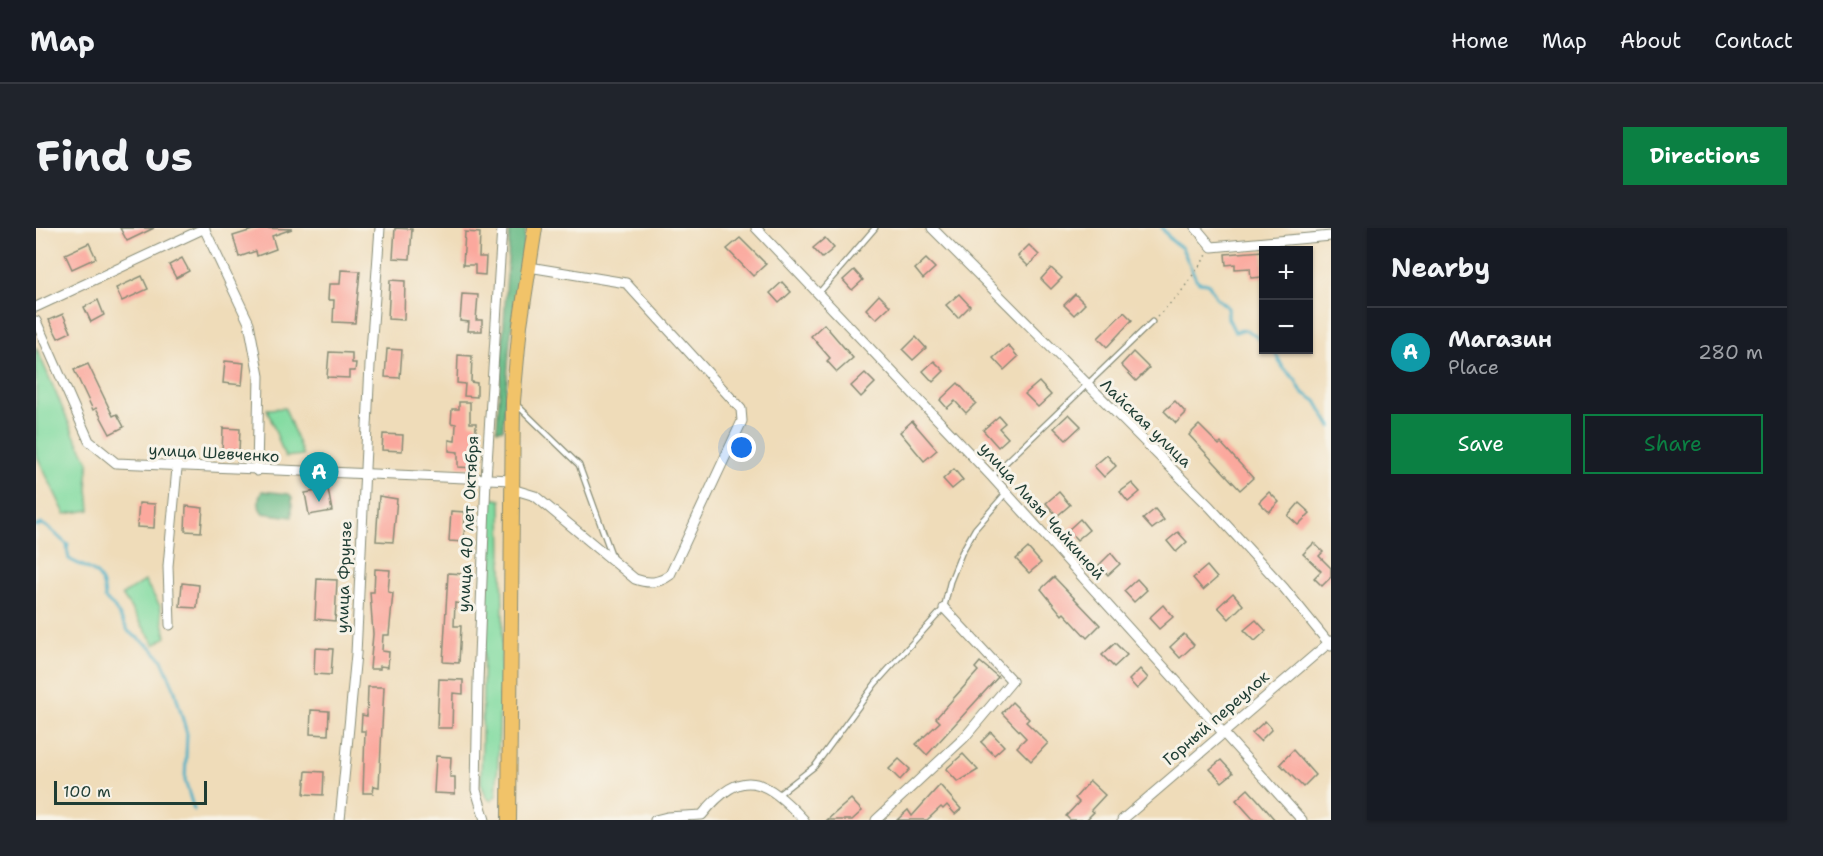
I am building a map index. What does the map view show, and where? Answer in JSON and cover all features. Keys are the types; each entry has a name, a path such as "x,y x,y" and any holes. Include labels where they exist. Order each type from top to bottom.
{"main road":[{"path":"509,820 513,401 534,228"}],"street":[{"path":"36,307 205,228 249,323 259,376 257,471"},
{"name":"улица Фрунзе","path":"340,820 356,654 364,475 380,228"},
{"name":"улица 40 лет Октября","path":"485,820 476,790 486,479 502,228"},
{"name":"улица Лизы Чайкиной","path":"756,228 992,477 1302,820"},
{"name":"Лайская улица","path":"932,228 1085,385 1210,507 1284,588 1330,644"},
{"path":"1196,228 1212,247 1331,236"},
{"name":"улица Шевченко","path":"36,321 89,441 116,463 177,468 486,479 512,485 535,496 635,579 649,583 662,581 670,575 734,441 742,421 741,409 626,283 529,267"},
{"path":"171,625 168,566 177,468"},
{"path":"876,820 964,738 1012,681 944,608"},
{"name":"Горный переулок","path":"1126,819 1223,732 1330,644"},
{"path":"655,820 667,817 702,818 719,795 737,784 749,782 779,794 804,820"}],"lane":[{"path":"818,294 875,228"},
{"path":"992,477 1152,322"},
{"path":"513,401 579,465 614,562"},
{"path":"779,794 815,766 869,691 944,608 950,582 962,552 975,529 1006,493"}],"path":[{"path":"1152,322 1181,292 1212,247"}],"green space":[{"path":"510,228 526,228 510,341 503,429 497,430"},
{"path":"36,347 74,435 89,462 87,477 90,510 65,514 36,454"},
{"path":"285,408 303,455 285,457 267,409"},
{"path":"262,491 289,494 292,497 292,517 262,513 259,502"},
{"path":"491,498 501,500 503,617 497,784 496,796 491,801 486,797 481,783 485,591"},
{"path":"145,581 160,606 166,637 155,645 122,595"}],"building":[{"path":"120,228 154,228 127,241"},
{"path":"259,228 292,229 272,236 276,249 257,256 256,251 239,257 233,236"},
{"path":"395,228 412,229 410,259 393,258"},
{"path":"465,232 480,233 479,257 486,257 485,275 475,274 475,265 463,265"},
{"path":"740,238 766,264 753,276 727,249"},
{"path":"825,238 834,248 822,258 813,248"},
{"path":"89,243 96,258 72,269 65,254"},
{"path":"1029,245 1039,255 1028,266 1018,256"},
{"path":"1259,251 1259,277 1251,278 1250,268 1235,269 1235,264 1226,265 1225,254"},
{"path":"182,258 189,271 176,278 169,265"},
{"path":"926,259 935,268 923,279 915,269"},
{"path":"1051,268 1062,278 1051,289 1041,279"},
{"path":"341,270 360,271 355,323 333,322 334,300 328,300 329,284 340,284"},
{"path":"854,270 863,280 852,290 843,280"},
{"path":"142,276 148,289 122,301 116,288"},
{"path":"390,280 405,281 404,320 388,319"},
{"path":"782,282 791,292 779,303 770,293"},
{"path":"462,294 478,295 476,320 482,320 482,331 468,331 469,322 460,321"},
{"path":"959,294 970,306 958,318 946,305"},
{"path":"1075,294 1085,304 1074,315 1064,305"},
{"path":"879,295 890,306 876,319 866,309"},
{"path":"98,300 104,315 91,322 84,307"},
{"path":"1124,312 1132,320 1107,347 1098,338"},
{"path":"63,314 71,332 58,338 49,320"},
{"path":"824,324 853,358 837,372 827,361 830,358 811,336"},
{"path":"916,337 926,348 913,360 903,350"},
{"path":"1008,345 1018,357 1004,370 993,358"},
{"path":"387,349 402,350 400,378 385,377"},
{"path":"329,352 352,353 352,363 356,363 355,371 349,371 349,378 327,377"},
{"path":"1133,352 1149,368 1136,381 1121,365"},
{"path":"458,355 472,356 471,382 477,383 477,397 464,396 465,384 457,383"},
{"path":"225,361 244,363 242,385 223,383"},
{"path":"934,361 944,371 933,382 923,371"},
{"path":"88,364 113,416 117,414 124,427 110,434 96,408 93,410 74,370"},
{"path":"865,373 875,383 861,397 851,386"},
{"path":"1039,382 1051,395 1038,407 1025,394"},
{"path":"958,383 976,403 966,413 955,401 947,408 940,400"},
{"path":"1175,401 1186,413 1176,423 1164,411"},
{"path":"459,402 470,402 470,423 476,423 475,468 458,467 458,452 449,451 449,440 455,441 456,424 451,423 452,409 459,409"},
{"path":"1069,414 1081,426 1066,440 1054,428"},
{"path":"999,416 1005,423 999,428 1008,438 998,447 983,430"},
{"path":"912,421 937,450 924,461 900,432"},
{"path":"1199,425 1219,445 1221,443 1253,478 1240,490 1189,435"},
{"path":"223,428 240,429 239,452 222,452"},
{"path":"383,434 403,435 402,451 382,450"},
{"path":"1107,455 1116,466 1104,477 1094,466"},
{"path":"954,469 963,480 952,489 943,479"},
{"path":"1132,483 1140,492 1128,502 1120,492"},
{"path":"328,489 332,511 309,515 305,493"},
{"path":"1059,492 1070,505 1057,516 1046,503"},
{"path":"1269,492 1279,502 1269,512 1259,502"},
{"path":"379,496 397,499 393,542 376,541"},
{"path":"139,503 155,504 154,528 137,527"},
{"path":"1299,503 1310,513 1298,525 1288,516"},
{"path":"186,506 203,508 201,532 185,531"},
{"path":"1155,509 1164,520 1152,529 1143,519"},
{"path":"451,511 465,512 464,542 449,541"},
{"path":"1080,519 1089,530 1077,540 1068,530"},
{"path":"1178,532 1187,542 1176,552 1167,541"},
{"path":"1314,543 1323,552 1319,556 1331,568 1331,577 1322,586 1314,578 1321,571 1303,554"},
{"path":"1028,548 1041,563 1029,573 1016,559"},
{"path":"1111,553 1120,564 1108,575 1099,565"},
{"path":"1207,566 1217,578 1203,590 1193,578"},
{"path":"375,569 390,570 388,592 393,593 389,635 383,635 382,651 389,652 388,667 380,666 380,669 370,669 373,634 370,592 374,592"},
{"path":"448,573 463,574 461,604 455,603 454,626 461,626 459,663 443,662"},
{"path":"1054,577 1100,625 1087,638 1064,613 1062,615 1041,589"},
{"path":"317,579 337,580 335,621 315,619"},
{"path":"1137,579 1147,590 1134,602 1124,591"},
{"path":"182,583 199,585 197,608 180,607"},
{"path":"1233,593 1243,605 1229,619 1218,607"},
{"path":"1163,605 1173,617 1159,629 1149,618"},
{"path":"1256,620 1266,631 1255,641 1244,630"},
{"path":"1184,634 1194,645 1180,658 1170,647"},
{"path":"1115,643 1127,655 1114,667 1102,655"},
{"path":"315,648 333,649 331,675 314,674"},
{"path":"980,662 998,677 927,755 916,744 940,722 936,718 978,671 975,668"},
{"path":"1140,669 1148,678 1137,689 1129,680"},
{"path":"439,679 463,680 463,694 453,693 452,728 437,728"},
{"path":"368,687 384,687 379,787 374,786 373,793 363,793 365,731 361,731 362,715 367,716"},
{"path":"1012,702 1029,719 1026,722 1048,743 1031,761 1017,747 1026,738 1002,713"},
{"path":"311,710 329,711 328,735 310,734"},
{"path":"1265,721 1272,729 1260,741 1252,733"},
{"path":"991,732 1004,746 994,755 981,742"},
{"path":"1293,750 1315,775 1303,787 1280,764"},
{"path":"963,754 978,770 958,782 946,769"},
{"path":"436,756 451,757 450,777 455,777 455,794 434,793"},
{"path":"899,759 910,769 900,780 889,769"},
{"path":"1221,760 1233,773 1222,782 1210,769"},
{"path":"306,771 324,772 323,795 304,794"},
{"path":"1090,781 1105,795 1091,810 1094,812 1086,820 1070,820 1066,816 1079,802 1075,798"},
{"path":"940,785 961,809 955,814 947,805 943,809 941,807 927,820 897,820 908,810 912,816"},
{"path":"1248,789 1275,820 1254,820 1236,800"},
{"path":"851,799 862,811 852,820 827,820"}],"waterway":[{"path":"1162,228 1171,240 1182,248 1196,279 1199,282 1208,283 1216,297 1228,308 1228,318 1235,332 1244,330 1259,338"},
{"path":"1276,354 1283,368 1295,379 1302,392 1316,401 1331,427"},
{"path":"36,526 42,524 49,528 68,545 69,559 99,576 105,599 114,607 129,632 151,647 162,660 174,688 187,734 185,780 194,810"}],"place":[{"name":"Магазин","path":"319,502"}]}
